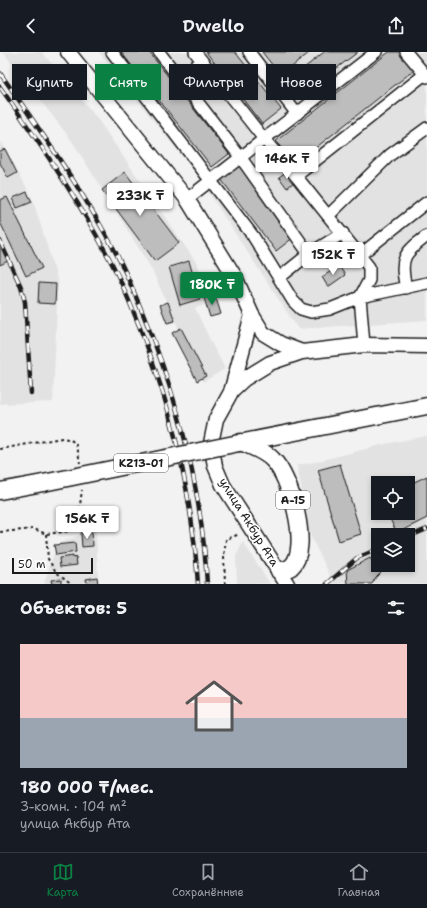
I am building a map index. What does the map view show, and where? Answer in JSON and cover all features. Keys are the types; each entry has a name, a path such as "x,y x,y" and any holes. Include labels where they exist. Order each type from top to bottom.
{"highway":[{"name":"KZ13-01","path":"0,491 240,442 427,406"},
{"name":"A-15","path":"240,442 263,452 273,459 279,466 288,482 294,504 299,533 297,557 283,578"}],"main road":[{"path":"68,52 187,199 235,277 252,316 263,333 281,344 302,352"},
{"path":"231,392 252,316"},
{"path":"231,392 244,379 270,363 302,352 364,345 427,346"},
{"name":"улица Акбур Ата","path":"231,392 216,420 211,443 215,466 223,485 283,578"}],"lane":[{"path":"112,52 253,236 293,301 301,309 311,312 330,309 360,297 427,283"},
{"path":"159,52 169,66"},
{"path":"249,52 297,114"},
{"path":"187,199 211,182 376,52"},
{"path":"296,176 426,76 406,52"},
{"path":"191,64 198,56 264,140 329,215 369,267 369,280 360,297 364,345"},
{"path":"195,100 241,158 309,254"},
{"path":"329,215 355,187 390,155 427,128"},
{"path":"360,255 427,202"},
{"path":"279,278 309,254 343,233"},
{"path":"406,288 402,272 405,255 412,247 427,236"}],"path":[{"path":"0,450 62,438 70,439 77,446 80,464"},
{"path":"0,532 34,529 46,534 70,531 78,520 82,490"},
{"path":"224,584 224,556 226,539 251,530"},
{"path":"46,534 48,559 56,572 72,584"}],"shaded area":[{"path":"3,52 42,52 52,64 12,64"},
{"path":"99,52 427,52 427,320 298,329 197,175 137,100 161,100 161,64 109,64"},
{"path":"40,100 82,100 96,117 198,265 207,294 207,304 195,308 225,369 203,382 151,268 72,141"},
{"path":"0,140 33,200 58,282 53,402 0,404"},
{"path":"427,436 427,584 333,584 310,535 297,465 315,462 385,444"},
{"path":"96,529 97,584 44,584 57,544"},
{"path":"243,542 270,584 237,584 236,556"}],"building":[{"path":"121,52 149,52 158,64 130,64"},
{"path":"206,52 235,52 245,64 215,64"},
{"path":"262,52 310,52 296,64 272,64"},
{"path":"324,52 358,52 336,69 336,64 309,64"},
{"path":"389,52 400,52 414,70 294,165 276,141 328,100 336,100 336,94"},
{"path":"161,67 169,78 169,100 187,100 229,154 212,167 159,100 161,100"},
{"path":"258,80 266,90 266,100 274,100 281,109 262,124 243,100 258,100"},
{"path":"5,149 17,173 8,178 0,163 0,151"},
{"path":"238,164 294,237 276,251 220,178"},
{"path":"125,172 179,243 155,261 102,190"},
{"path":"286,172 295,181 287,188 279,177"},
{"path":"27,192 32,202 17,208 13,198"},
{"path":"7,197 42,268 26,276 0,222 0,200"},
{"path":"0,241 10,260 0,265"},
{"path":"189,261 200,299 180,305 169,267"},
{"path":"339,266 345,275 328,287 322,277"},
{"path":"39,283 56,284 55,304 38,303"},
{"path":"215,295 221,314 210,317 204,298"},
{"path":"168,302 175,321 167,323 160,305"},
{"path":"181,328 206,376 197,381 172,333"},
{"path":"340,464 361,534 339,541 318,470"},
{"path":"427,476 427,518 407,528 394,528 390,520 415,520 415,482"},
{"path":"92,532 93,546 82,547 81,533"},
{"path":"75,543 76,552 56,555 54,545"},
{"path":"73,556 73,558 76,557 77,565 60,567 59,558"},
{"path":"370,558 371,572 381,572 372,584 348,584 347,570"},
{"path":"97,577 98,584 87,584 86,579"},
{"path":"61,579 61,584 52,584 51,580"}],"railway":[{"path":"0,73 55,152 94,214 121,264 143,314 156,347 178,413 187,447 200,515 207,584"},
{"path":"0,87 44,150 98,237 117,274 136,318 160,382 178,448 191,516 198,584"},
{"path":"0,241 21,287 25,302 31,393"},
{"path":"415,534 427,529"},
{"path":"327,584 357,558 371,552"}]}
